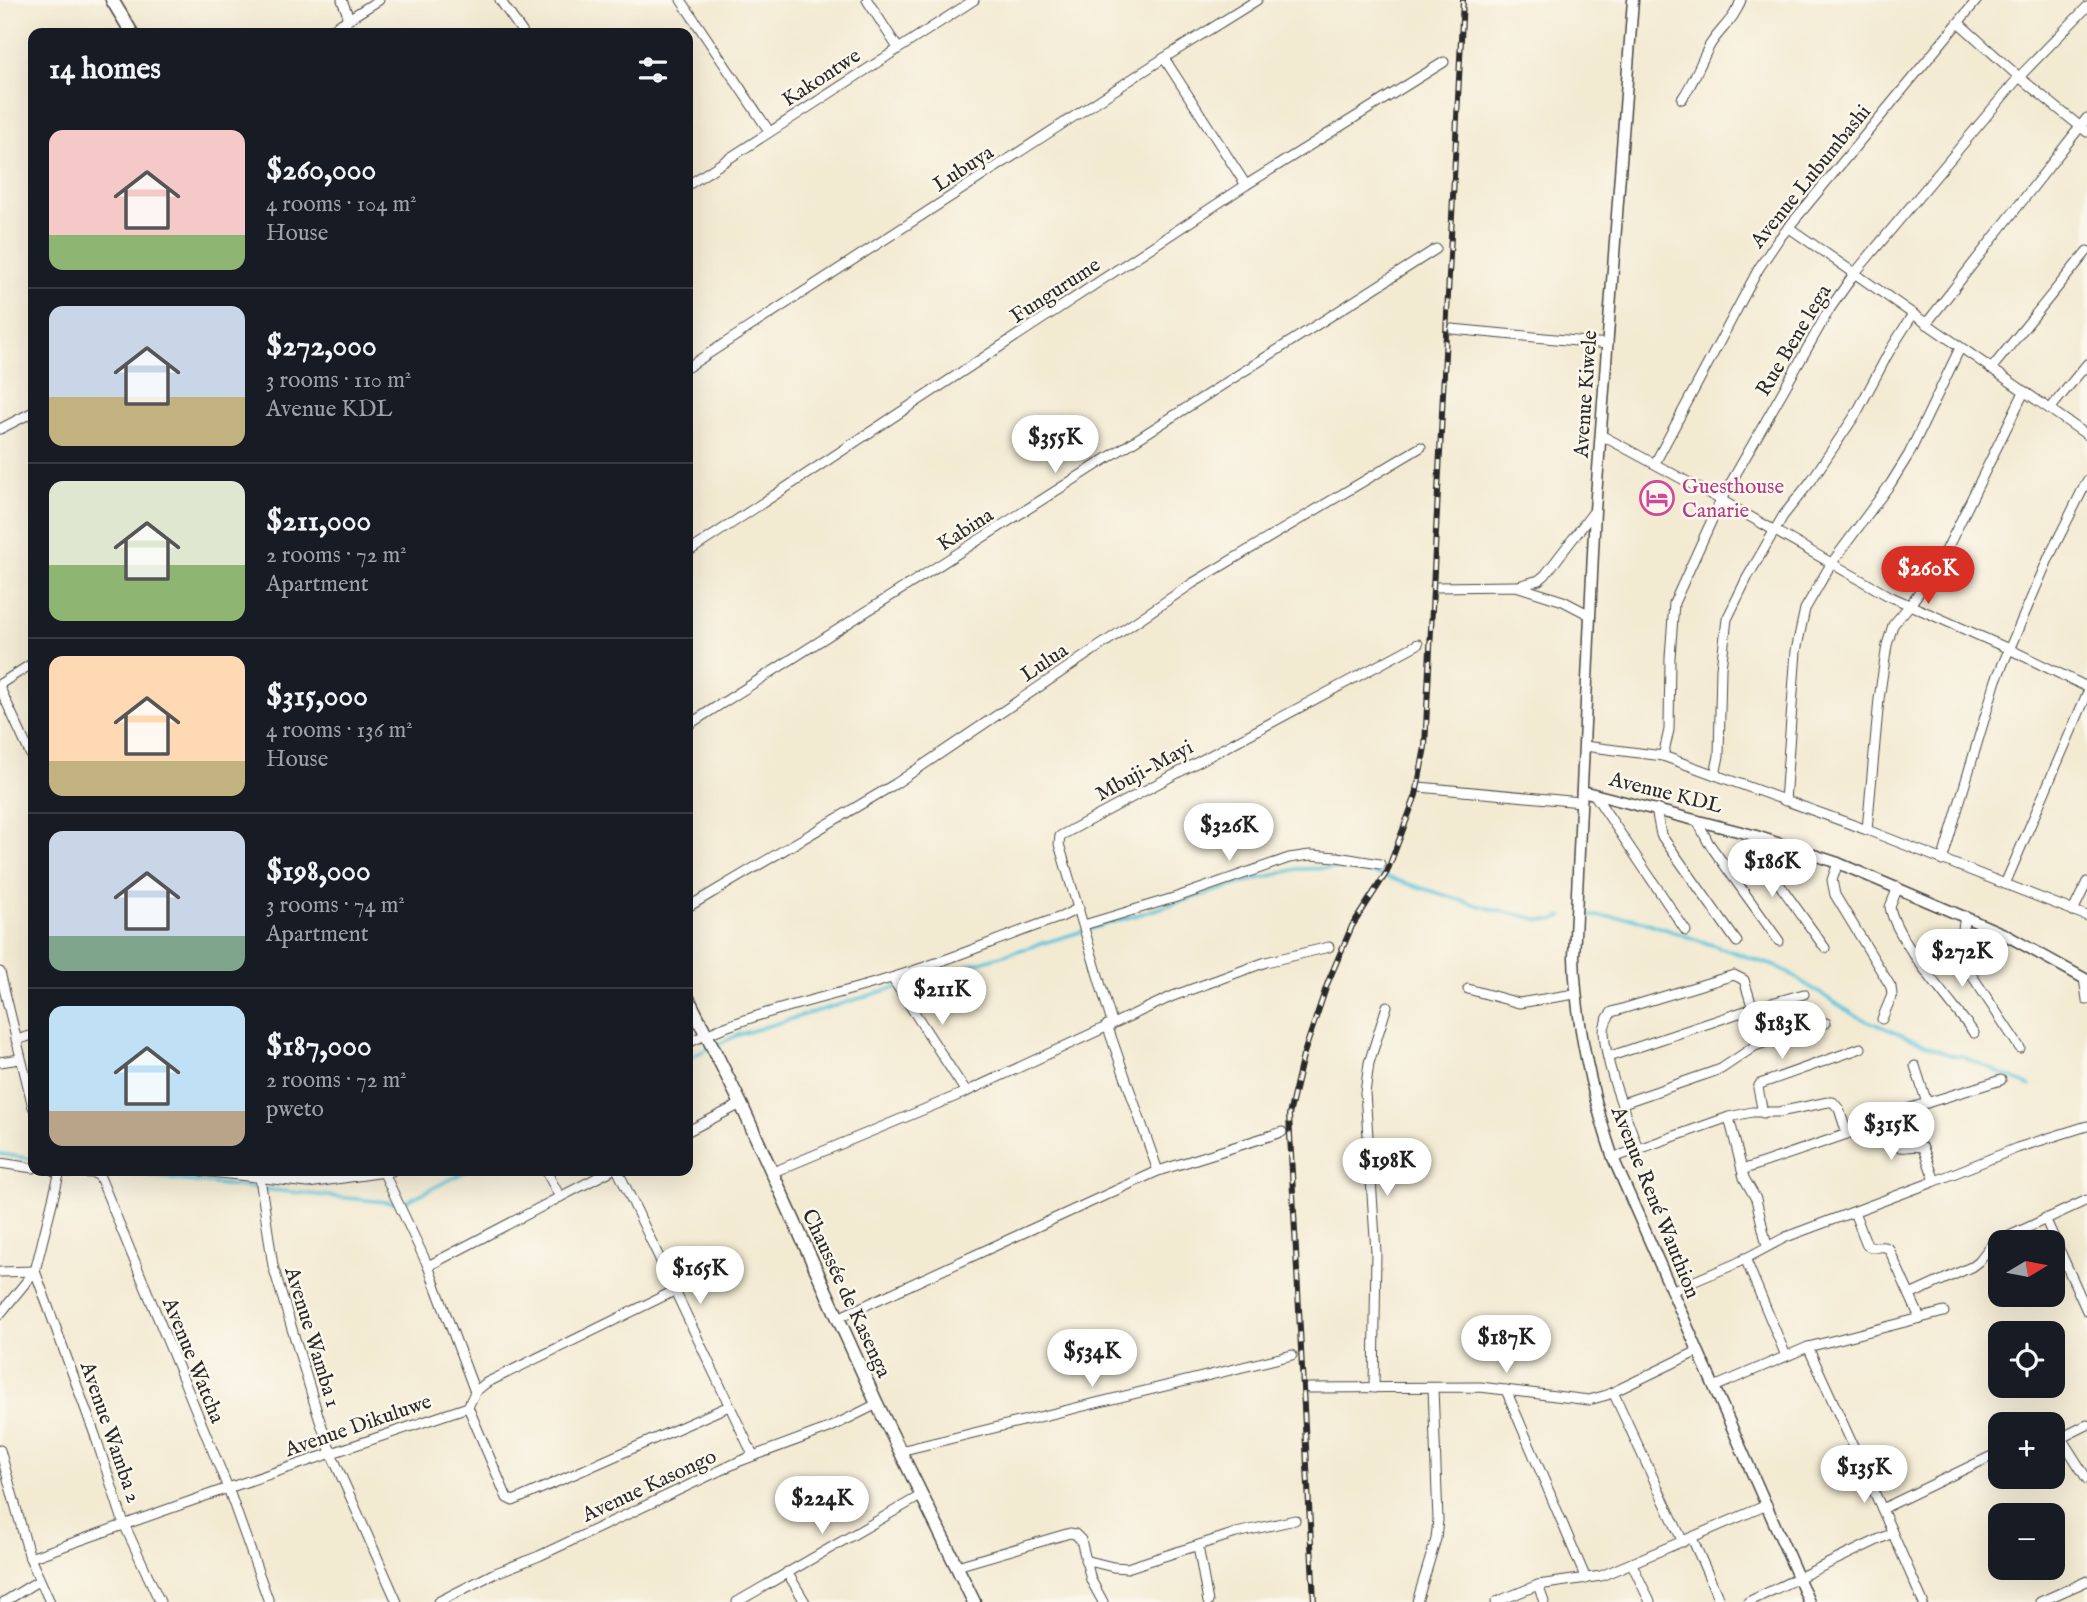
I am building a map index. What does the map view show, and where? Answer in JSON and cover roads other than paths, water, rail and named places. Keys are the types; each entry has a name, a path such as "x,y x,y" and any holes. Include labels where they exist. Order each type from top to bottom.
{"main road":[{"path":"112,0 129,28"},
{"name":"Chaussée de Kasenga","path":"693,1008 741,1104 877,1404 974,1602"}],"street":[{"path":"342,0 348,20 346,28"},
{"path":"334,28 379,0"},
{"path":"500,0 520,28"},
{"path":"681,0 769,131"},
{"path":"867,0 898,48"},
{"name":"Kakontwe","path":"693,182 974,0"},
{"name":"Lubuya","path":"693,364 1257,0"},
{"name":"Avenue Kiwele","path":"1586,796 1584,746 1595,510 1633,0"},
{"path":"1682,99 1708,49 1737,11 1741,0"},
{"name":"Avenue Lubumbashi","path":"1655,463 1759,268 1788,228 1977,0"},
{"name":"Rue Bene lega","path":"1663,756 1669,730 1674,603 1721,499 1829,310 1854,274 2019,77 2087,7"},
{"path":"1958,23 2087,132"},
{"path":"1164,58 1246,185"},
{"name":"Fungurume","path":"693,549 1246,185 1444,62"},
{"path":"1926,324 2087,118"},
{"path":"1788,228 2087,435"},
{"name":"Kabina","path":"693,722 1436,249"},
{"path":"1991,369 2087,251"},
{"path":"1715,775 1719,756 1721,668 1727,619 1783,516 1811,481 1856,414 1913,314"},
{"path":"1452,329 1608,344"},
{"path":"1785,801 1795,662 1805,609 1830,564 1903,464 1960,348"},
{"path":"2050,410 2087,364"},
{"path":"1867,830 1879,699 1887,645 1893,625 1941,561 2024,392"},
{"path":"0,429 28,415"},
{"path":"1601,435 1721,499 1830,564 1910,605 2087,687"},
{"name":"Lulua","path":"693,904 895,785 1194,583 1421,447"},
{"path":"1941,861 1984,713 2049,557 2087,481"},
{"path":"1435,587 1516,586 1539,580 1595,510"},
{"path":"1516,586 1563,601 1590,615"},
{"name":"Mbuji-Mayi","path":"1158,1171 1110,1024 1060,848 1060,836 1418,644"},
{"path":"28,666 0,686 28,749"},
{"path":"2005,884 2087,694"},
{"path":"1584,746 1663,756 1867,830 2087,916"},
{"path":"1419,786 1586,796 1686,931"},
{"name":"Avenue KDL","path":"1586,796 1656,809 1753,835 1838,863 2004,934 2085,979"},
{"name":"Avenue René Wauthion","path":"1586,796 1574,957 1575,994 1591,1087 1614,1158 1809,1602"},
{"path":"1656,809 1661,835 1737,942"},
{"path":"1697,820 1714,851 1779,941"},
{"path":"1753,835 1762,860 1825,948"},
{"path":"1084,925 1289,859 1310,855 1380,864"},
{"path":"1838,863 1832,880 1835,895 1891,987 1892,995 1882,1019"},
{"path":"2073,911 2087,881"},
{"path":"1898,887 1890,907 1898,929 1974,1033"},
{"path":"693,1043 711,1043 1061,917 1079,908"},
{"path":"1965,916 1961,959 2020,1048"},
{"path":"771,1173 966,1092 1173,996 1266,962 1329,947"},
{"path":"0,972 28,1089"},
{"path":"1638,1149 1608,1057 1605,1025 1612,1012 1734,975 1744,980 1753,1009"},
{"path":"892,978 966,1092"},
{"path":"2085,979 2087,1000"},
{"path":"1468,989 1519,1003 1575,994"},
{"path":"1608,1057 1804,994"},
{"path":"1374,1388 1376,1252 1365,1093 1369,1063 1387,1006"},
{"path":"1623,1103 1721,1069 1755,1046 1826,1023"},
{"path":"16,1040 28,1036"},
{"path":"1763,1113 1758,1088 1760,1084 1861,1048"},
{"path":"0,1062 20,1059"},
{"path":"1914,1066 1927,1103"},
{"path":"1742,1170 1875,1125 1883,1118 2001,1080"},
{"path":"1614,1158 1729,1117 1833,1102 1839,1109 1847,1134"},
{"path":"693,1128 741,1104"},
{"path":"1729,1117 1746,1184 1756,1199 1767,1246"},
{"path":"1883,1118 1893,1145 1897,1148 1923,1148 1934,1181"},
{"path":"1671,1291 1767,1246 2017,1148 2087,1126"},
{"path":"838,1318 1158,1171 1282,1132"},
{"path":"0,1163 28,1167"},
{"path":"0,1314 35,1270 59,1176"},
{"name":"Avenue Watcha","path":"98,1176 228,1488 269,1602"},
{"path":"229,1176 261,1182 320,1182 356,1176"},
{"path":"388,1176 428,1266 475,1392"},
{"path":"549,1176 560,1197"},
{"path":"428,1266 600,1176"},
{"path":"620,1176 753,1455"},
{"name":"Avenue Wamba 1","path":"261,1182 273,1266 317,1415 397,1602"},
{"path":"1910,1295 1971,1267 1992,1244 2087,1200"},
{"path":"1854,1212 1867,1245 1872,1248 1882,1246 1889,1250 1920,1318"},
{"path":"2045,1218 2087,1311"},
{"path":"1745,1258 1786,1356"},
{"path":"0,1272 35,1270"},
{"name":"Avenue Wamba 2","path":"35,1270 99,1446 124,1524 160,1602"},
{"path":"676,1290 485,1383 475,1392 468,1407 507,1498 513,1501 729,1406"},
{"path":"1714,1387 1808,1347 1944,1312"},
{"path":"1808,1347 1923,1602"},
{"path":"1309,1388 1480,1387 1580,1400 1613,1392 1698,1351"},
{"path":"900,1451 1292,1355"},
{"path":"1416,1602 1436,1539 1438,1520 1433,1388"},
{"path":"1506,1390 1586,1579"},
{"path":"1613,1392 1720,1602"},
{"name":"Avenue Kasongo","path":"439,1602 493,1574 539,1556 753,1455 829,1428 877,1404"},
{"name":"Avenue Dikuluwe","path":"30,1558 331,1452 468,1407"},
{"path":"2065,1435 2087,1425"},
{"path":"2065,1449 2087,1479"},
{"path":"0,1450 30,1558 50,1602"},
{"path":"1882,1509 1988,1458"},
{"path":"737,1602 922,1496"},
{"path":"1496,1602 1538,1585 1586,1579 1632,1564 1767,1505"},
{"path":"1085,1560 1113,1567 1127,1567 1236,1533 1295,1520"},
{"path":"957,1566 1073,1533 1081,1540 1091,1580 1102,1602"},
{"path":"1748,1602 1892,1533"},
{"path":"1198,1545 1208,1602"},
{"path":"1632,1564 1650,1602"},
{"path":"788,1572 805,1602"},
{"path":"4,1602 38,1580"},
{"path":"2040,1602 2087,1581"},
{"path":"1538,1585 1544,1602"}],"waterway":[{"path":"693,1056 738,1035 1297,869 1335,868 1373,873 1480,906 1541,920 1562,916"},
{"path":"1589,916 1633,918 1780,968 1856,1016 1950,1055 1962,1056 2030,1086"},
{"path":"0,1154 28,1158"},
{"path":"151,1176 395,1203"},
{"path":"407,1201 457,1176"}],"railway":[{"path":"1314,1602 1289,1115 1303,1056 1328,982 1352,926 1387,872 1416,795 1425,747 1463,0"}],"place":[{"name":"Guesthouse Canarie","path":"1657,498"}]}
